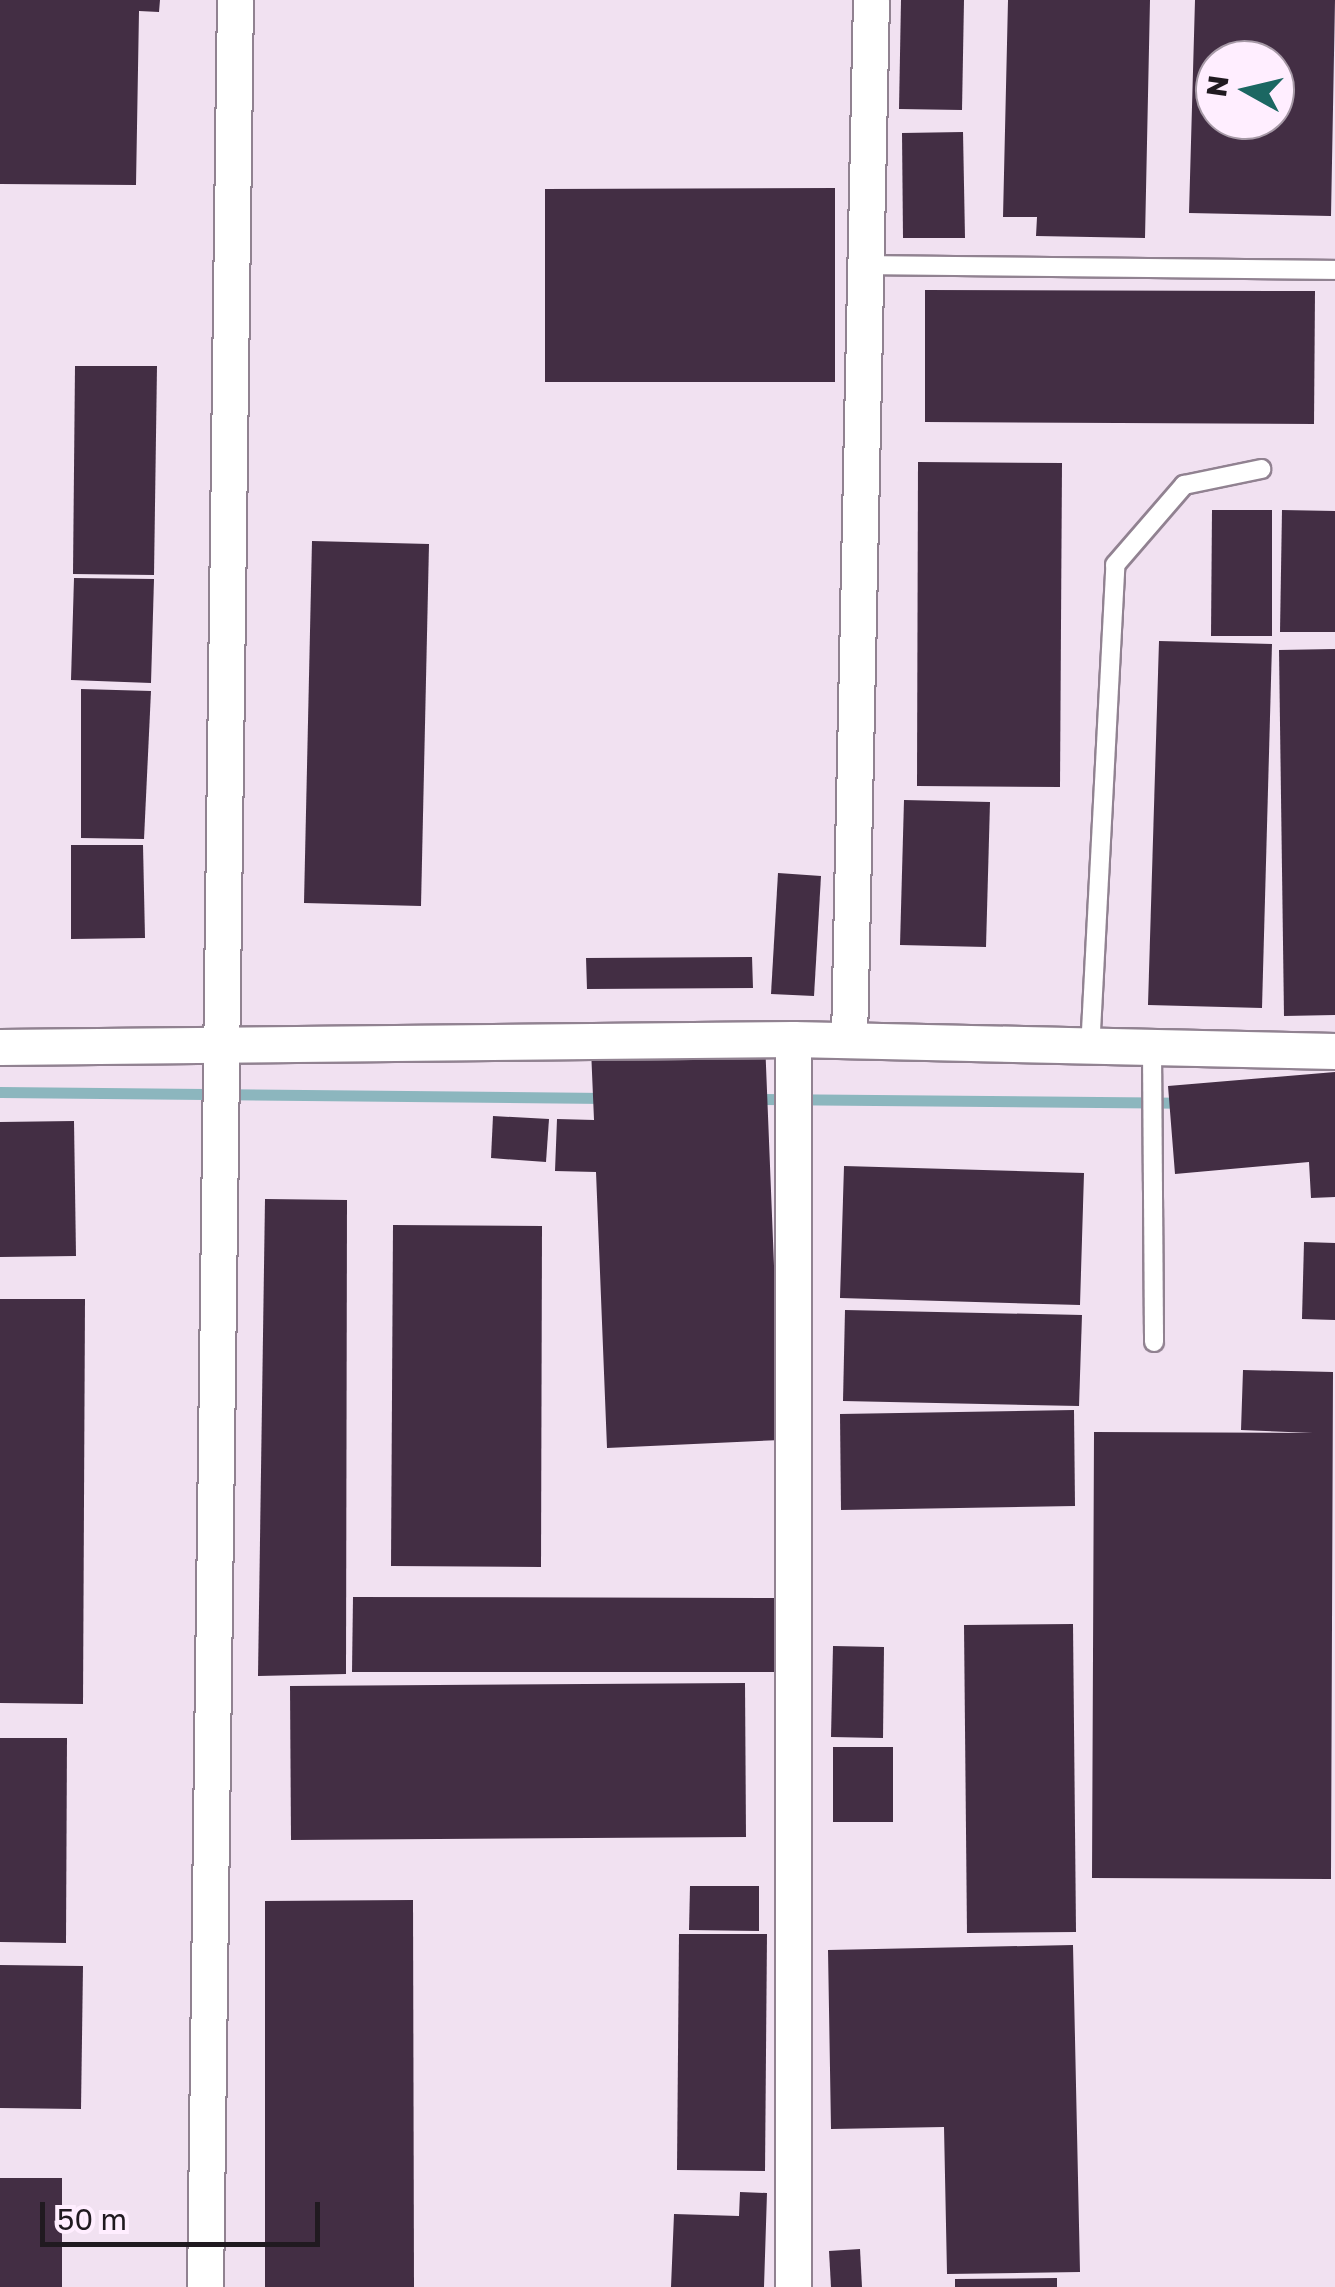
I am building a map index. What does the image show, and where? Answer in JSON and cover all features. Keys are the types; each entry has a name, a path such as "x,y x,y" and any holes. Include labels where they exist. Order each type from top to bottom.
{"street":[{"path":"205,2287 235,0"},
{"path":"850,1040 872,0"},
{"path":"792,1038 793,2287"},
{"path":"0,1047 222,1048 792,1038 1090,1050 1152,1063 1335,1051"}],"lane":[{"path":"867,265 1335,270"},
{"path":"1090,1050 1115,565 1184,485 1261,469"},
{"path":"1152,1063 1154,1342"}],"building":[{"path":"0,0 160,0 159,12 139,11 136,185 0,184"},
{"path":"901,0 964,0 962,110 899,109"},
{"path":"1008,0 1150,0 1145,238 1036,236 1037,217 1003,217"},
{"path":"1195,0 1335,0 1331,216 1189,213"},
{"path":"963,132 965,238 903,238 902,133"},
{"path":"835,188 835,382 545,382 545,189"},
{"path":"925,290 1315,291 1314,424 925,422"},
{"path":"75,366 157,366 154,575 73,574"},
{"path":"918,462 1062,463 1060,787 917,786"},
{"path":"1212,510 1272,510 1272,636 1211,636"},
{"path":"1282,510 1335,511 1335,632 1280,632"},
{"path":"312,541 429,544 421,906 304,903"},
{"path":"74,578 154,579 151,683 71,680"},
{"path":"1159,641 1272,644 1262,1008 1148,1005"},
{"path":"1335,649 1335,1015 1284,1016 1279,650"},
{"path":"81,689 151,691 144,839 81,838"},
{"path":"904,800 990,802 986,947 900,945"},
{"path":"71,845 143,845 145,938 71,939"},
{"path":"778,873 821,876 814,996 771,994"},
{"path":"752,957 753,988 587,989 586,958"},
{"path":"765,1041 781,1440 607,1448 596,1172 555,1171 557,1119 594,1120 591,1049"},
{"path":"1335,1072 1335,1197 1311,1198 1309,1162 1175,1174 1168,1086"},
{"path":"493,1116 549,1119 546,1162 491,1158"},
{"path":"74,1121 76,1256 0,1257 0,1122"},
{"path":"844,1166 1084,1173 1080,1305 840,1298"},
{"path":"265,1199 347,1200 346,1674 258,1676"},
{"path":"393,1225 542,1226 541,1567 391,1566"},
{"path":"1304,1242 1335,1243 1335,1320 1302,1319"},
{"path":"0,1299 85,1299 83,1704 0,1703"},
{"path":"845,1310 1082,1315 1079,1406 843,1401"},
{"path":"1243,1370 1333,1372 1331,1879 1092,1878 1094,1432 1313,1433 1241,1430"},
{"path":"1074,1410 1075,1506 841,1510 840,1414"},
{"path":"353,1597 788,1598 788,1672 352,1672"},
{"path":"1073,1624 1076,1932 967,1933 964,1625"},
{"path":"833,1646 884,1647 883,1738 831,1737"},
{"path":"745,1683 746,1837 291,1840 290,1686"},
{"path":"0,1738 67,1738 66,1943 0,1942"},
{"path":"833,1747 893,1747 893,1822 833,1822"},
{"path":"690,1886 759,1886 759,1931 689,1930"},
{"path":"413,1900 414,2287 265,2287 265,1901"},
{"path":"679,1934 767,1934 765,2171 677,2170"},
{"path":"1073,1945 1080,2272 947,2274 944,2127 831,2129 828,1950"},
{"path":"0,1965 83,1966 81,2109 0,2108"},
{"path":"0,2178 62,2178 62,2287 0,2287"},
{"path":"740,2192 767,2193 764,2287 671,2287 674,2214 739,2216"},
{"path":"860,2249 862,2287 831,2287 829,2251"},
{"path":"1057,2278 1057,2287 955,2287 955,2279"}],"waterway":[{"path":"0,1092 606,1098"},
{"path":"754,1099 1181,1103"}]}
